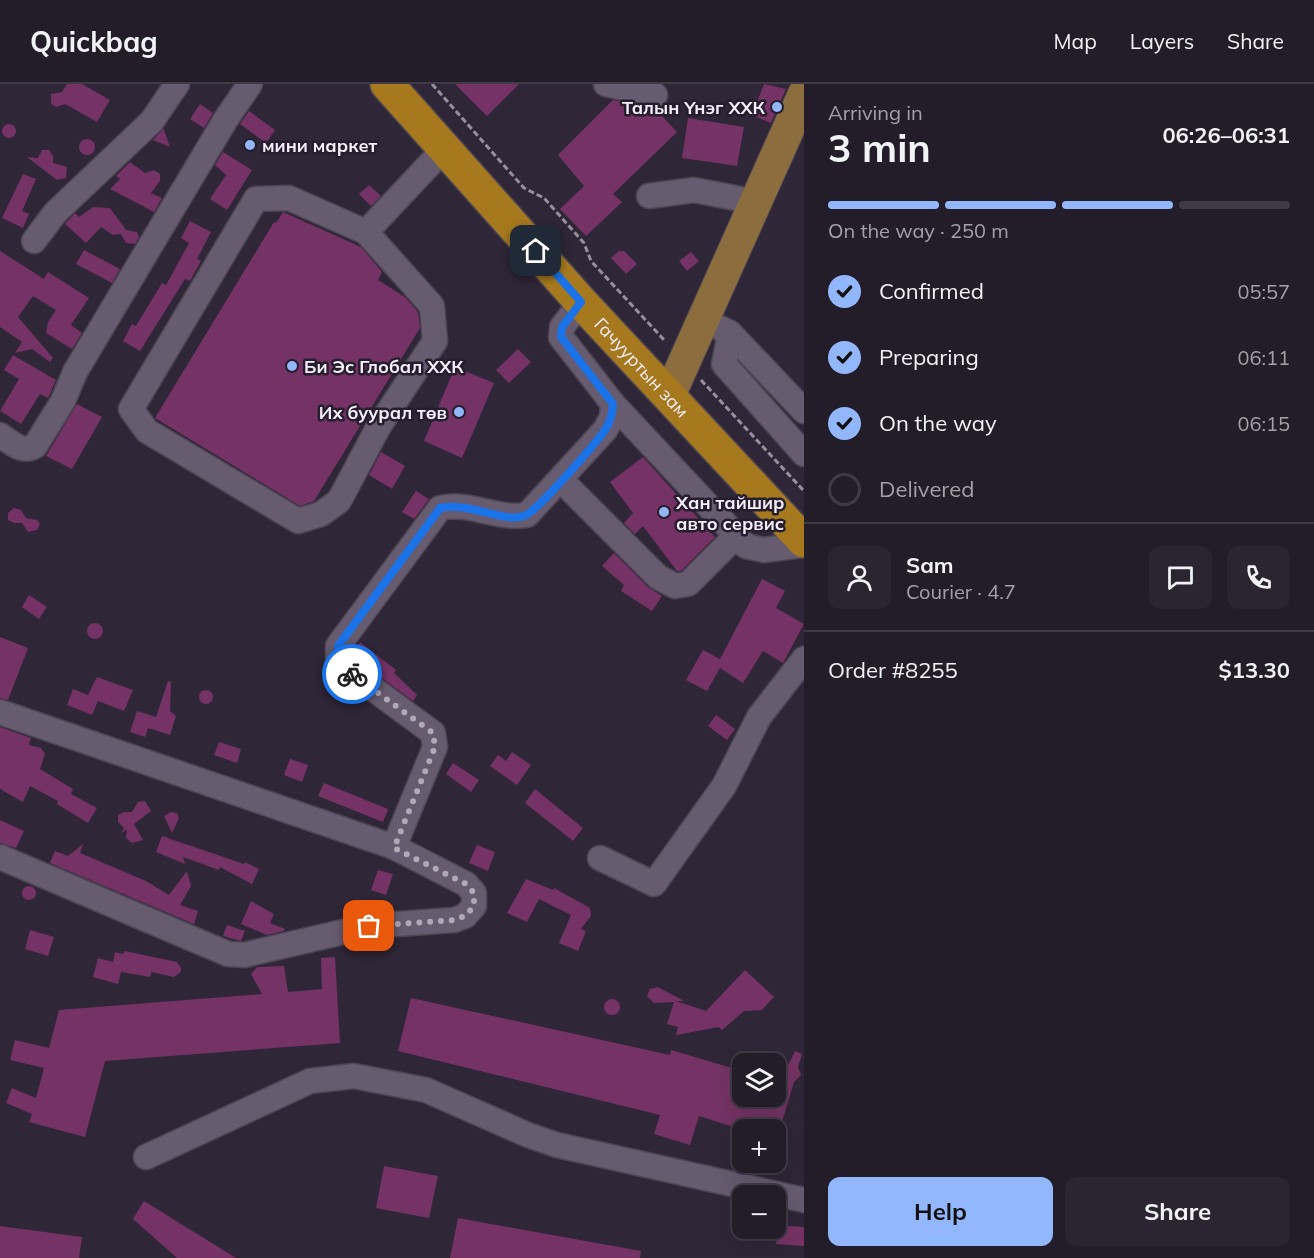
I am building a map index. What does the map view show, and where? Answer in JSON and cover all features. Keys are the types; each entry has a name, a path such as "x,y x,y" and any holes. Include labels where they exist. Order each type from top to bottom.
{"highway":[{"name":"Гачууртын зам","path":"387,84 581,302 804,543"}],"main road":[{"path":"669,396 684,362 717,326 756,202 804,94"}],"street":[{"path":"34,241 55,213 152,121 177,84"},
{"path":"0,435 21,449 35,446 63,401 75,372 250,84"},
{"path":"606,84 655,96"},
{"path":"366,232 445,148"},
{"path":"649,196 694,190 756,202"},
{"path":"289,198 366,232 432,306 435,341 379,426 339,501 321,514 298,520 147,431 131,409 256,199 289,198"},
{"path":"581,302 562,327 561,337 613,404 747,546 764,550 804,543"},
{"path":"717,326 804,411"},
{"path":"717,326 724,364 796,432 804,454"},
{"path":"394,848 435,747 433,733 338,663 338,646 440,508 455,505 510,518 527,515 605,430 612,417 613,404"},
{"path":"561,480 610,526 658,577 675,586 688,584 736,536"},
{"path":"600,858 654,884 724,786 759,717 804,659"},
{"path":"0,711 394,848 466,884 474,893 474,906 465,916 454,920 369,926 244,955 228,954 0,857"},
{"path":"147,1157 310,1081 354,1076 426,1090 528,1135 557,1144 804,1200"}],"path":[{"path":"432,84 524,188 544,198 584,243 591,261 804,491"}],"building":[{"path":"67,84 82,84 110,100 97,122 65,104 56,107 51,104 51,94 62,92"},
{"path":"455,84 519,84 487,116"},
{"path":"764,84 786,89 771,123 752,115"},
{"path":"613,100 639,106 647,114 662,116 677,132 613,194 622,202 586,236 560,209 584,186 558,155"},
{"path":"200,104 213,113 204,128 190,119"},
{"path":"249,111 275,130 266,143 240,124"},
{"path":"688,118 744,127 737,166 682,158"},
{"path":"6,124 12,124 16,131 12,138 6,138 2,134 2,128"},
{"path":"164,130 170,147 153,140"},
{"path":"87,139 95,147 87,155 79,147"},
{"path":"42,150 49,150 53,156 53,163 67,167 66,178 57,180 27,157 38,158"},
{"path":"223,152 252,170 227,210 210,199 226,175 215,165"},
{"path":"130,162 145,173 154,170 160,174 160,181 151,193 162,198 154,212 110,189 120,179 116,176"},
{"path":"23,174 36,179 22,211 29,214 23,228 2,218"},
{"path":"369,185 381,196 371,206 359,194"},
{"path":"93,207 110,208 126,230 137,232 139,237 135,244 126,243 121,234 113,235 101,227 86,243 65,224 75,213 79,217"},
{"name":"Би Эс Глобал ХХК","path":"283,212 361,247 382,272 378,280 405,297 418,312 420,328 314,501 300,506 155,418 274,222 276,223"},
{"path":"190,221 211,232 197,259 201,261 190,281 185,279 140,351 123,341 132,324 136,326 162,283 166,285 189,243 181,238"},
{"path":"84,250 120,269 112,283 76,264"},
{"path":"0,251 44,279 48,272 89,298 71,325 82,333 72,349 46,333 48,322 56,310 33,296 18,317 53,358 50,362 32,349 15,353 22,342 0,327"},
{"path":"619,251 624,251 637,264 626,274 611,258"},
{"path":"691,252 699,261 687,271 679,261"},
{"path":"518,349 531,362 509,383 496,370"},
{"path":"13,355 56,380 48,398 40,394 21,424 0,411 19,379 4,370"},
{"name":"Их буурал төв","path":"455,367 494,383 462,458 424,441"},
{"path":"77,404 102,417 72,469 46,456"},
{"path":"381,452 405,466 392,489 369,475"},
{"name":"Хан тайшир авто сервис","path":"643,457 715,537 681,571 677,571 643,526 635,534 624,523 633,513 610,482"},
{"path":"416,491 429,499 414,519 402,512"},
{"path":"14,508 21,510 26,518 37,520 40,524 37,530 28,532 22,523 8,520 8,513"},
{"path":"614,553 648,587 662,596 652,611 621,591 624,585 602,566"},
{"path":"762,579 785,591 776,608 804,624 783,663 763,651 743,683 720,668 707,691 686,680 703,650 720,659"},
{"path":"29,595 47,607 39,619 22,607"},
{"path":"95,623 103,631 95,639 87,631"},
{"path":"0,637 28,648 8,700 0,698"},
{"path":"360,642 396,670 394,673 417,695 413,701 352,656"},
{"path":"97,677 133,690 124,711 98,701 92,715 67,705 73,689 88,695"},
{"path":"168,681 171,682 170,711 176,716 170,735 148,728 145,737 130,732 137,711 156,717"},
{"path":"203,690 209,690 213,697 209,704 203,704 199,700 199,694"},
{"path":"716,715 735,729 727,740 708,726"},
{"path":"0,727 31,738 29,745 41,748 45,754 40,769 73,789 71,794 97,808 88,823 57,804 58,801 30,786 23,802 0,789"},
{"path":"219,742 241,749 237,763 214,755"},
{"path":"512,752 531,765 517,785 490,766 498,755 506,761"},
{"path":"290,759 308,765 302,782 284,775"},
{"path":"453,763 479,780 471,792 446,774"},
{"path":"324,783 388,809 383,822 318,796"},
{"path":"535,789 583,828 573,841 525,803"},
{"path":"145,801 151,811 134,824 143,840 132,843 126,838 127,829 121,834 124,828 118,822 118,815 132,812 138,802"},
{"path":"171,812 177,813 179,818 172,833 164,816"},
{"path":"0,820 24,831 16,848 0,843"},
{"path":"162,836 244,864 245,862 259,869 252,884 220,867 219,870 183,857 185,864 156,852"},
{"path":"83,844 80,853 146,881 169,895 187,871 191,886 180,905 198,911 194,924 50,863 55,851 68,856"},
{"path":"477,845 495,852 488,871 469,863"},
{"path":"378,870 393,874 386,895 371,890"},
{"path":"526,879 553,890 554,888 590,908 591,916 581,929 586,931 578,951 559,943 571,915 539,899 527,922 507,913"},
{"path":"26,886 32,886 36,893 32,900 26,900 22,896 22,890"},
{"path":"251,901 274,914 270,923 285,929 284,931 267,935 241,924"},
{"path":"227,925 245,931 241,941 223,936"},
{"path":"30,930 54,937 48,956 25,949"},
{"path":"125,951 177,962 181,972 174,977 151,972 150,977 121,972 118,984 93,977 98,958 113,962 115,952 123,954"},
{"path":"335,957 340,1043 105,1061 85,1137 29,1122 32,1114 6,1103 12,1088 36,1098 44,1068 10,1060 15,1040 49,1048 59,1010 262,994 251,974 257,967 284,966 288,992 322,989 321,958"},
{"path":"745,970 774,997 762,1010 744,1011 722,1030 719,1027 676,1035 678,1027 667,1024 674,1002 654,1003 647,996 650,989 658,987 684,1001 676,1001 706,1011"},
{"path":"411,998 670,1055 671,1050 732,1068 732,1107 786,1107 786,1070 795,1051 802,1054 798,1067 801,1075 794,1082 783,1119 732,1119 732,1126 699,1116 690,1145 654,1134 660,1115 398,1051"},
{"path":"612,999 618,1001 620,1007 618,1013 612,1015 606,1013 604,1007 606,1001"},
{"path":"384,1166 438,1176 429,1218 376,1208"},
{"path":"144,1201 236,1258 177,1258 133,1219"},
{"path":"458,1218 641,1251 640,1258 450,1258"},
{"path":"0,1226 82,1237 79,1258 0,1258"},
{"path":"786,1226 804,1227 804,1246 776,1244 776,1239 786,1239"}],"way so far":[{"path":"352,674 433,733 435,747 394,848 466,884 474,893 474,906 465,916 454,920 369,926"}],"place":[{"name":"Талын Үнэг ХХК","path":"777,107"},
{"name":"мини маркет","path":"250,145"},
{"name":"Би Эс Глобал ХХК","path":"292,366"},
{"name":"Их буурал төв","path":"459,412"},
{"name":"Хан тайшир авто сервис","path":"664,512"}],"route":[{"path":"352,674 338,663 338,646 401,564 440,508 455,505 510,518 527,515 550,494 605,430 612,417 613,404 561,337 562,327 581,302 536,251"}]}
